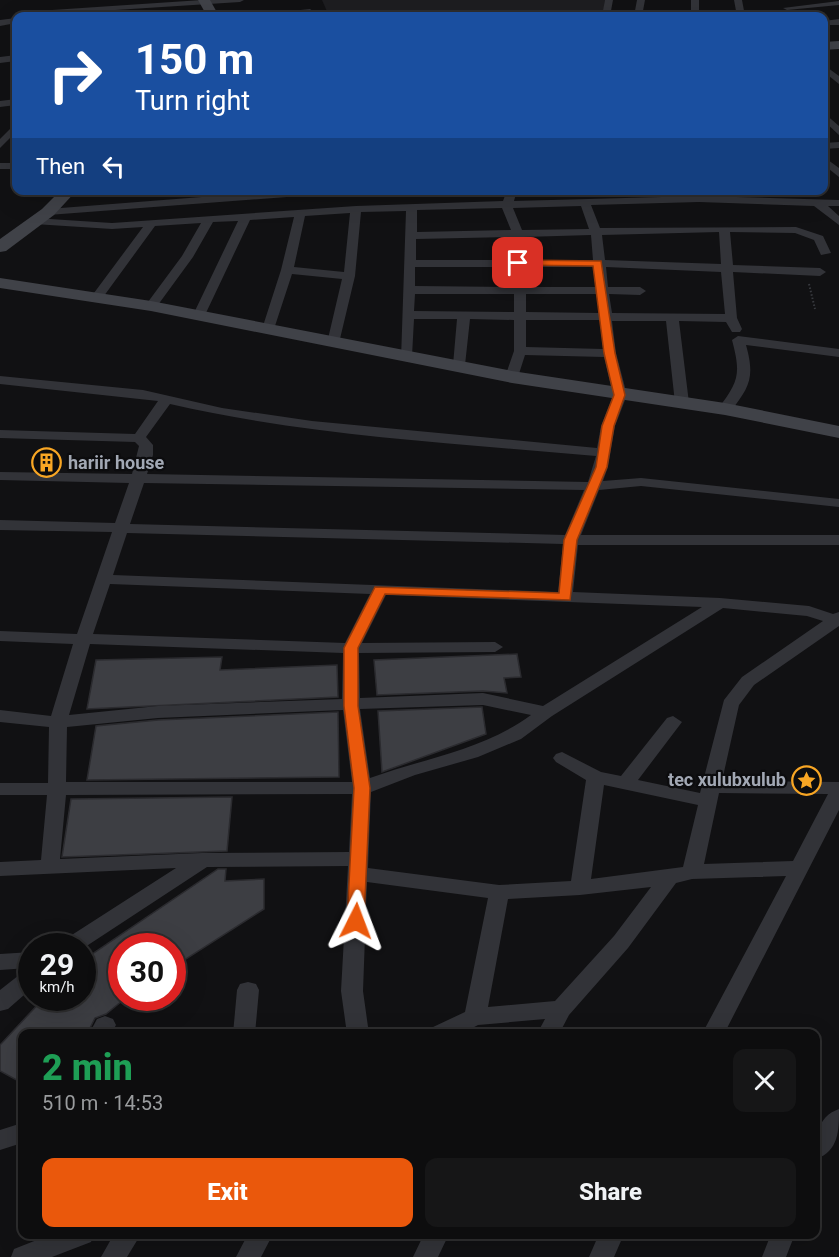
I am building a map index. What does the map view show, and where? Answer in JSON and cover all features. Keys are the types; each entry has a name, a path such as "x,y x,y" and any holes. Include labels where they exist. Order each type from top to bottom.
{"main road":[{"path":"0,247 64,195"},
{"path":"0,283 151,306 512,377 725,409 839,432"}],"street":[{"path":"80,12 128,3 240,0"},
{"path":"781,0 787,12 839,3"},
{"path":"285,12 311,12"},
{"path":"828,120 839,132"},
{"path":"0,145 12,129"},
{"path":"41,216 280,195"},
{"path":"327,195 332,211"},
{"path":"510,195 507,206 518,234 521,317 520,351 512,377"},
{"path":"552,195 556,204"},
{"path":"41,216 98,226 208,221 332,211 585,203 606,196 698,195 839,203"},
{"path":"565,597 570,540 594,486 620,395 610,353 596,233 585,203"},
{"path":"818,203 839,222"},
{"path":"406,356 410,315 409,264 412,208"},
{"path":"333,343 349,276 356,210"},
{"path":"268,329 287,270 300,214"},
{"path":"200,315 245,218"},
{"path":"151,306 187,257 208,221"},
{"path":"97,297 151,224"},
{"path":"724,229 731,318 746,369 746,380 725,409"},
{"path":"410,236 724,229 805,231 819,238 825,253"},
{"path":"409,264 598,263 820,272"},
{"path":"287,270 349,276"},
{"path":"410,290 640,291"},
{"path":"410,315 731,318"},
{"path":"459,365 464,316"},
{"path":"672,317 682,403"},
{"path":"738,340 839,353"},
{"path":"520,351 610,353"},
{"path":"0,380 143,394 222,412 312,425 606,440"},
{"path":"139,438 166,400"},
{"path":"0,434 139,438 146,445 146,455 82,639 58,722 57,790 50,865"},
{"path":"0,476 594,486 641,482 839,502"},
{"path":"0,525 570,540 839,540"},
{"path":"103,579 720,603 809,610 838,619"},
{"path":"357,1029 352,991 362,788 351,706 351,648 380,590"},
{"path":"0,789 362,788 496,745 720,603"},
{"path":"692,872 730,704 748,681 809,636 838,619"},
{"path":"0,636 351,648 495,647"},
{"path":"0,716 58,722 158,712 483,699 546,712"},
{"path":"624,785 673,722"},
{"path":"562,758 596,777 624,785 708,794 839,790 716,1029"},
{"path":"580,888 596,777"},
{"path":"91,933 202,860"},
{"path":"0,868 202,860 358,866 499,892 580,888 669,878 692,872 800,868"},
{"path":"551,1029 561,1009 621,942 669,878"},
{"path":"475,1017 499,892"},
{"path":"0,962 18,961"},
{"path":"0,1003 18,987"},
{"path":"244,1029 248,990"},
{"path":"450,1029 475,1017 561,1009"},
{"path":"820,1144 839,1119"},
{"path":"0,1140 18,1134"},
{"path":"23,1257 69,1239"},
{"path":"113,1257 126,1239"},
{"path":"248,1257 258,1239"},
{"path":"425,1257 434,1239"},
{"path":"601,1257 610,1239"},
{"path":"774,1257 781,1239"}],"path":[{"path":"806,271 815,309"}],"shaded area":[{"path":"322,0 605,0 604,12 327,12"}],"building":[{"path":"517,654 521,677 504,678 507,693 483,691 377,695 374,660"},
{"path":"222,657 220,670 337,665 338,697 87,709 96,660"},
{"path":"482,707 486,734 382,772 378,711"},
{"path":"338,712 339,777 87,780 96,726 158,720"},
{"path":"232,797 227,851 62,857 71,799"},
{"path":"218,869 226,869 225,881 264,879 264,909 186,959 186,933 123,933"},
{"path":"108,943 110,1011 95,1018 90,1029 18,1029 18,1081 0,1071 0,1045 32,1011 96,1011 96,952"}],"place":[{"name":"hariir house","path":"47,463"},
{"name":"tec xulubxulub","path":"807,780"}],"route":[{"path":"356,921 362,788 351,706 351,648 380,590 565,597 570,540 602,467 608,426 620,395 610,353 598,263 518,263"}]}
